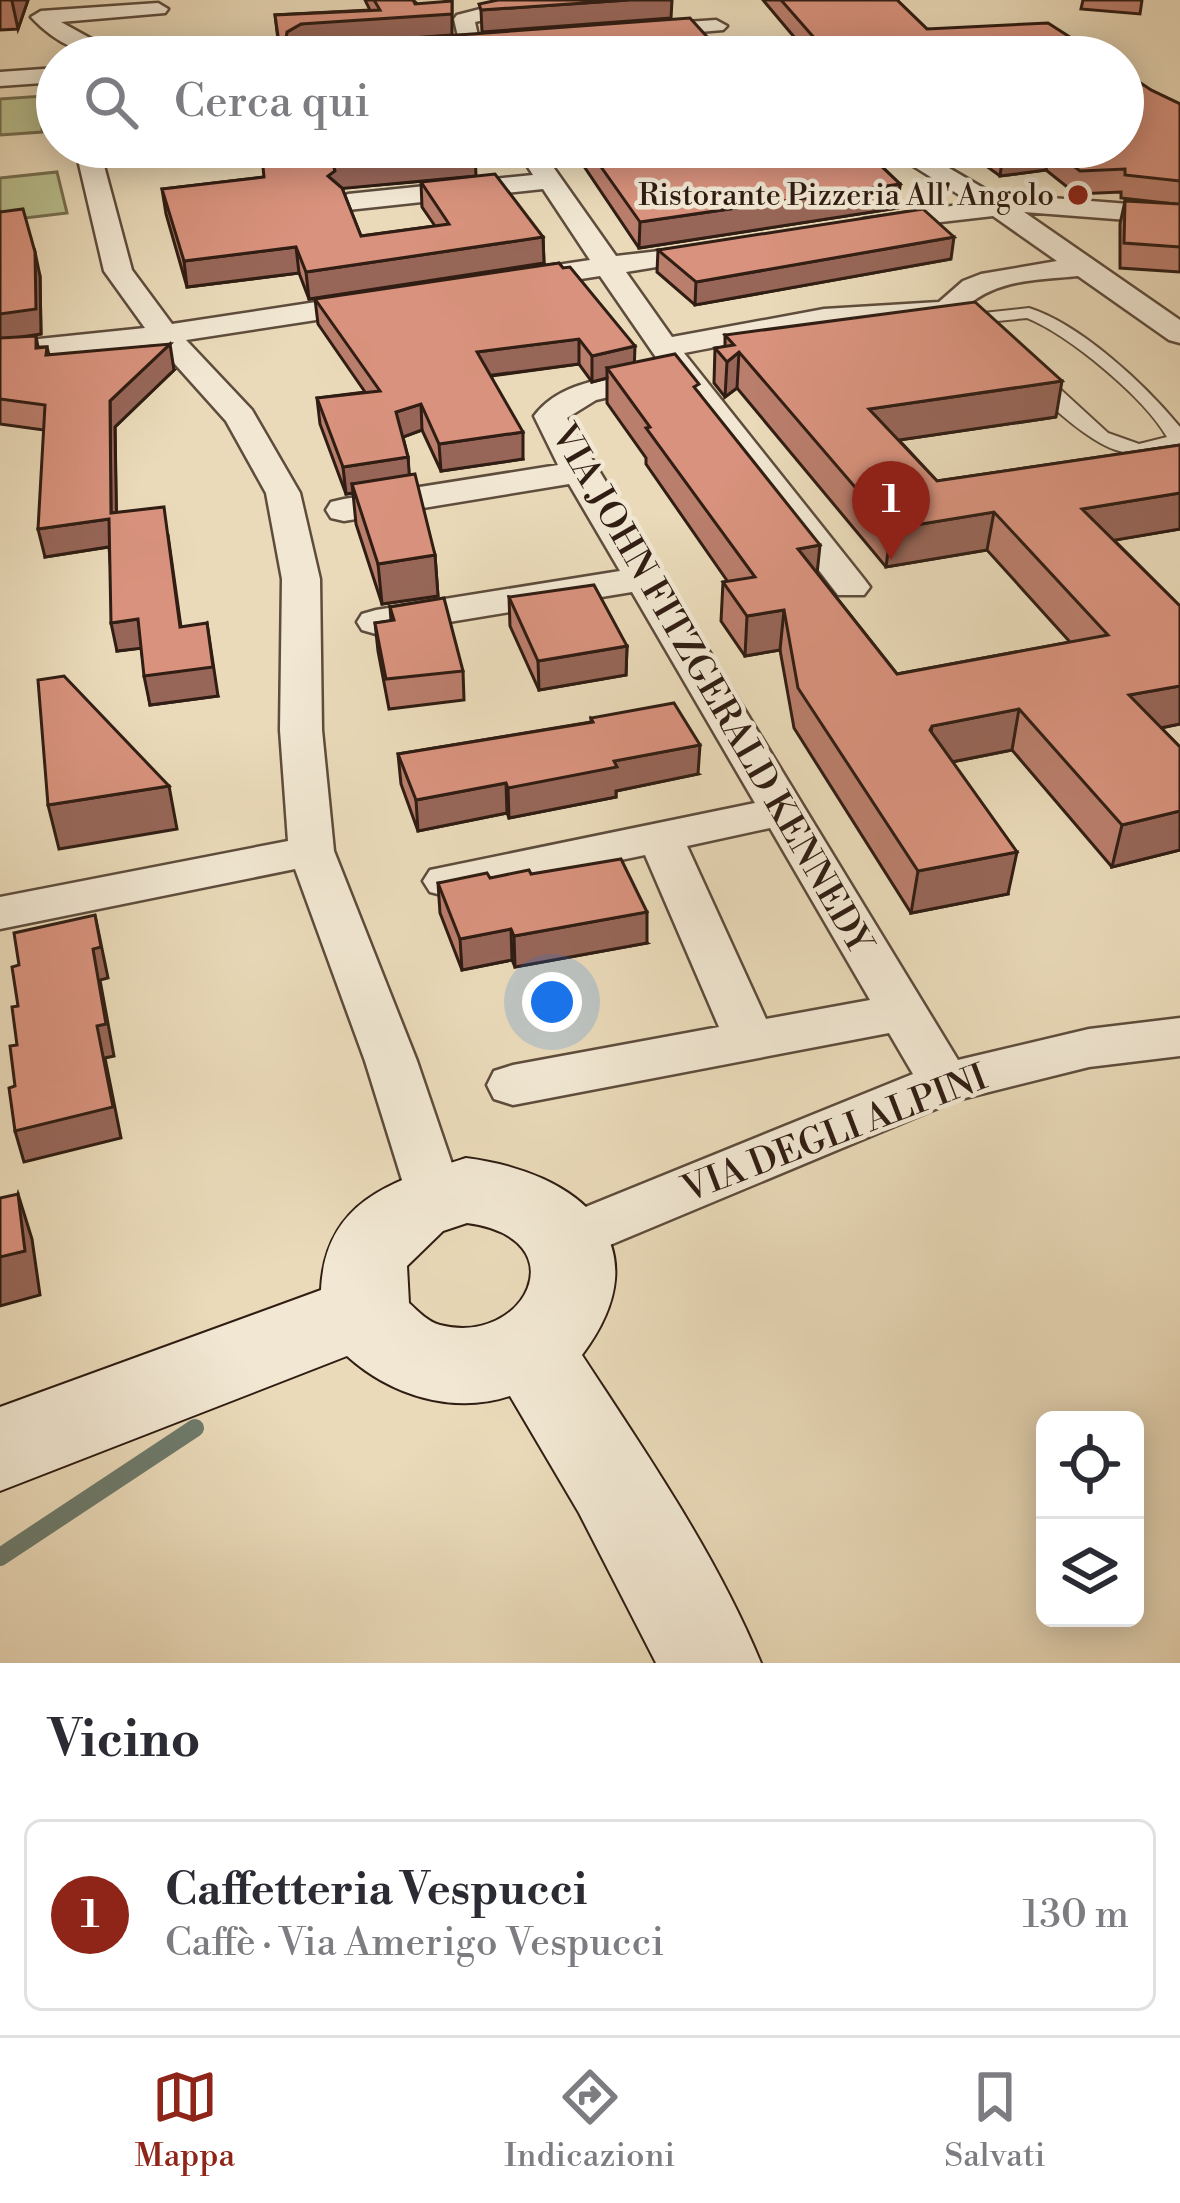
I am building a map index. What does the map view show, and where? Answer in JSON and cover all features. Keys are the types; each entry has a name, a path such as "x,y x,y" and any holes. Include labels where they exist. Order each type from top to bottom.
{"street":[{"path":"464,36 464,19 524,4 568,0"},
{"path":"629,32 723,31 685,0"},
{"path":"44,9 158,9"},
{"path":"44,9 66,36"},
{"path":"0,80 36,76"},
{"path":"92,168 118,272 164,334 240,417 283,493 301,579 301,730 311,851 391,1060 435,1196"},
{"path":"540,168 670,355 850,587"},
{"path":"931,168 1087,266 1180,334"},
{"path":"348,202 548,181"},
{"path":"853,229 997,206 1056,205 1180,216"},
{"path":"483,285 738,246"},
{"path":"670,355 897,309 960,315 957,294 978,283 1087,266"},
{"path":"0,352 164,334 413,296"},
{"name":"VIA JOHN FITZGERALD KENNEDY","path":"670,355 661,378 559,404 550,416 551,426 945,1083"},
{"path":"344,510 579,472"},
{"path":"376,622 642,579"},
{"path":"446,880 782,812"},
{"path":"660,837 748,1039"},
{"path":"0,913 311,851"},
{"path":"512,1085 902,1012"},
{"name":"VIA DEGLI ALPINI","path":"566,1239 945,1083 1089,1048 1180,1036"},
{"path":"466,1190 497,1192 549,1218 566,1239 574,1268 571,1298 555,1326 529,1349 466,1368 433,1364 404,1352 381,1334 365,1311 360,1283 366,1255 382,1229 405,1209 435,1196 466,1190"},
{"path":"0,1449 365,1311"},
{"path":"529,1349 612,1483 710,1663"}],"lane":[{"path":"1029,313 1047,318 1169,421 1177,439 1167,446 1145,449 1108,440 960,315 1029,313"}],"green space":[{"path":"36,96 36,132 0,135 0,99"},
{"path":"57,172 67,213 0,221 0,178"}],"building":[{"path":"374,0 452,1 452,14 301,24 286,36 278,36 275,15 380,10"},
{"path":"628,0 481,10 479,4"},
{"path":"781,0 897,0 927,29 1048,23 1068,36 813,36"},
{"path":"690,18 706,36 444,36"},
{"path":"1144,85 1180,104 1180,181 1125,175 1125,169 1076,168 1144,168"},
{"path":"263,168 334,168 328,176 342,188 361,236 449,224 421,182 495,174 543,237 306,272 296,247 184,261 162,189 264,177"},
{"path":"602,168 883,168 900,184 640,222"},
{"path":"1125,201 1180,204 1180,247 1124,243"},
{"path":"23,209 35,252 36,309 0,314 0,212"},
{"path":"923,209 954,237 696,282 658,250"},
{"path":"559,263 570,267 635,346 592,356 579,339 477,352 523,432 439,444 421,404 396,412 408,457 343,467 317,398 380,391 315,299"},
{"path":"975,302 1062,381 869,409 937,481 1180,445 1180,493 1082,509 1180,606 1180,686 1129,695 1180,747 1180,811 1122,825 1019,709 932,726 930,730 1017,852 918,871 798,688 784,610 747,616 723,582 755,577 607,368 675,354 699,384 694,387 820,545 798,549 897,674 1108,635 994,512 891,529 739,352 727,362 715,348 734,345 725,335"},
{"path":"36,336 36,348 47,347 46,355 170,344 110,401 111,513 164,507 180,627 207,623 213,667 144,676 138,619 111,623 109,519 38,529 45,405 0,399 0,338"},
{"path":"415,474 435,555 378,564 352,484"},
{"path":"594,585 627,646 538,661 509,597"},
{"path":"444,598 463,671 386,679 375,623 394,620 390,607"},
{"path":"64,676 169,786 48,805 38,680"},
{"path":"674,703 700,745 508,788 506,783 416,800 398,754 593,722 591,718"},
{"path":"621,859 647,912 514,936 511,929 460,939 438,883 487,873 490,878 529,870 531,874"},
{"path":"95,915 101,947 93,949 106,1024 97,1026 113,1107 15,1131 9,1088 15,1086 10,1046 17,1045 12,967 19,965 14,933"},
{"path":"18,1194 25,1251 0,1257 0,1198"}],"waterway":[{"path":"0,1557 195,1428"}],"place":[{"name":"Ristorante Pizzeria All' Angolo","path":"1078,195"},
{"name":"Caffetteria Vespucci","path":"891,560"}]}
